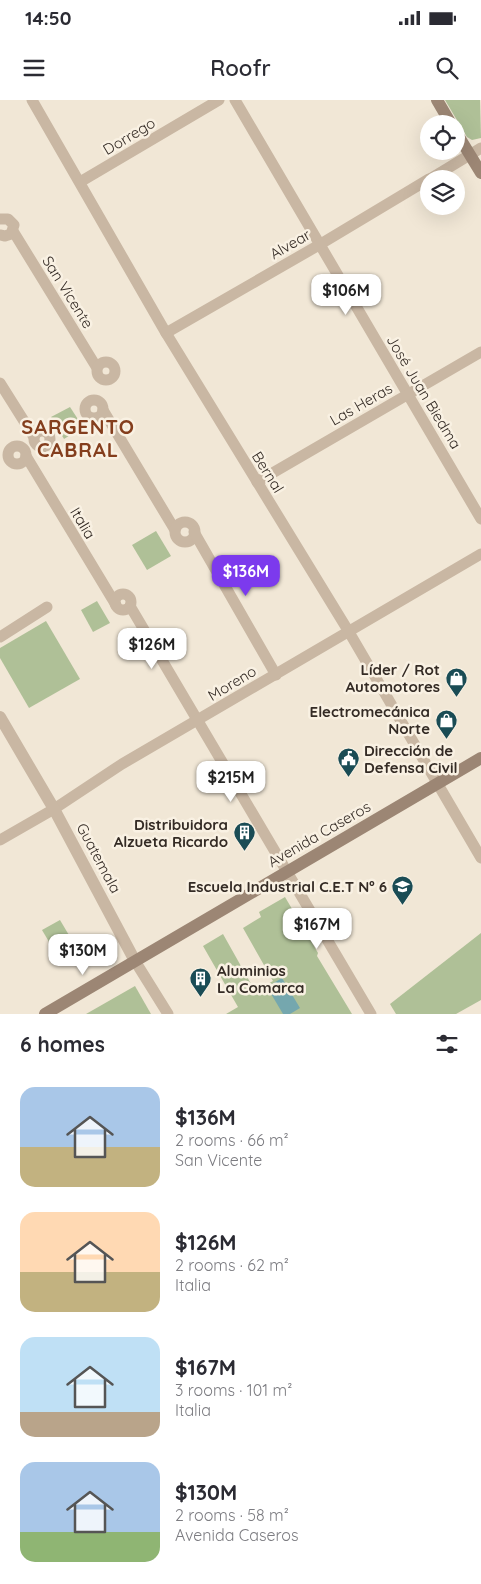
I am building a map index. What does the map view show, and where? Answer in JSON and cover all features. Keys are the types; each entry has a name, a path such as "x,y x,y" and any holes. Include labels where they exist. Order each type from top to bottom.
{"main road":[{"path":"437,100 446,115"},
{"path":"465,141 476,151 481,173"},
{"name":"Avenida Caseros","path":"45,1014 481,758"}],"street":[{"name":"Bernal","path":"32,100 166,333 349,632 481,858"},
{"name":"Dorrego","path":"80,182 219,100"},
{"name":"José Juan Biedma","path":"235,100 481,519"},
{"name":"Alvear","path":"444,170 476,151"},
{"name":"Alvear","path":"166,333 420,184"},
{"name":"San Vicente","path":"0,219 10,220 14,225 13,231 97,368"},
{"path":"0,235 5,236 13,231"},
{"name":"Las Heras","path":"257,482 481,352"},
{"path":"0,383 34,437"},
{"path":"103,410 175,530 176,538 184,542 192,538 194,532 276,675"},
{"name":"Italia","path":"26,456 116,605 117,598 123,595 129,598 130,606 370,1014"},
{"name":"Moreno","path":"0,840 122,764 481,554"},
{"path":"0,637 47,607"},
{"name":"Guatemala","path":"0,717 54,808 135,961 168,1014"}],"green space":[{"path":"445,100 480,100 481,138 472,140 467,137 465,134 465,115 454,115"},
{"path":"70,407 83,427 64,439 51,417"},
{"path":"156,531 171,556 147,570 132,545"},
{"path":"97,601 110,623 93,632 81,610"},
{"path":"46,621 80,679 29,708 0,658 0,648"},
{"path":"285,897 318,953 317,956 352,1014 226,1014 238,1007 203,946 223,934 255,991 273,981 243,928 261,917 259,912"},
{"path":"60,920 76,947 58,957 42,930"},
{"path":"481,933 481,1000 456,1014 396,1014 390,1004"},
{"path":"135,986 151,1014 86,1014"}],"water":[{"path":"282,978 300,1008 290,1014 283,1014 267,987"}],"place":[{"name":"Líder / Rot Automotores","path":"456,697"},
{"name":"Electromecánica Norte","path":"446,739"},
{"name":"Dirección de Defensa Civil","path":"348,778"},
{"name":"Distribuidora Alzueta Ricardo","path":"244,852"},
{"name":"Escuela Industrial C.E.T Nº 6","path":"403,905"},
{"name":"Aluminios La Comarca","path":"201,998"}],"district":[{"name":"SARGENTO CABRAL","path":"78,438"}]}
